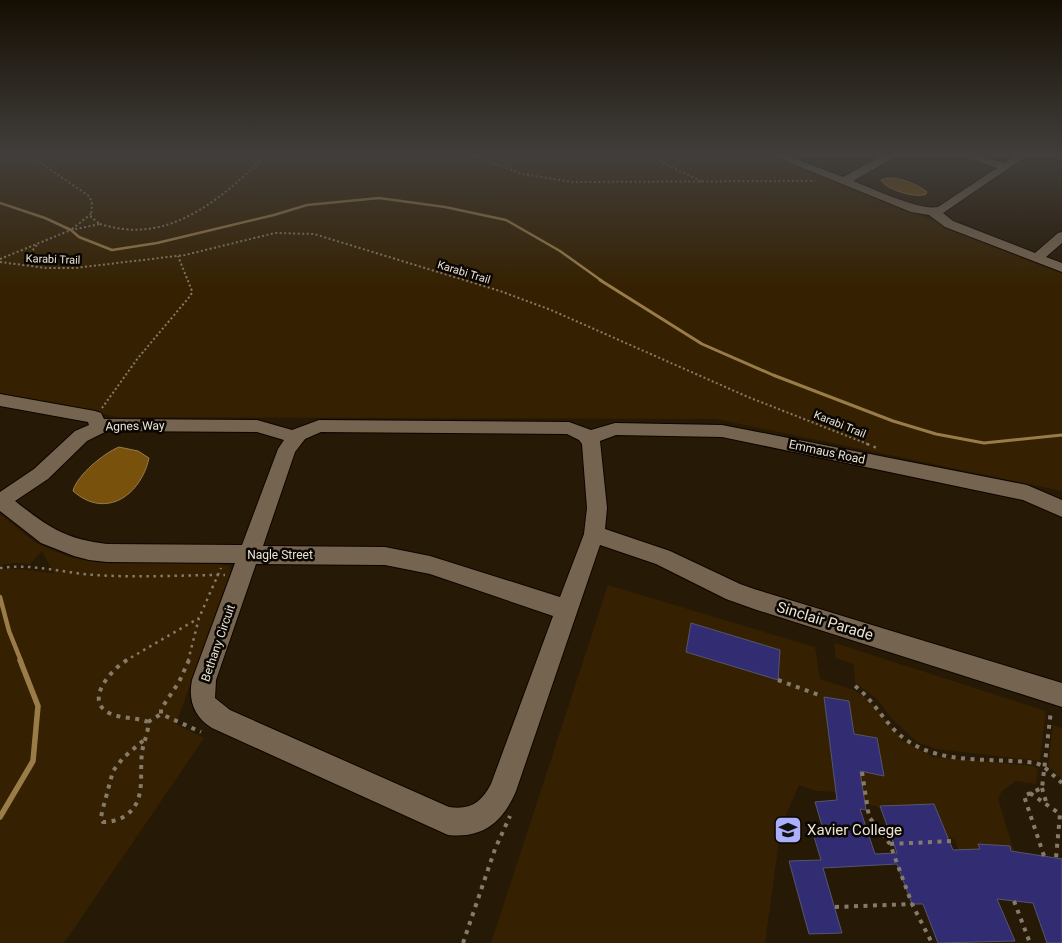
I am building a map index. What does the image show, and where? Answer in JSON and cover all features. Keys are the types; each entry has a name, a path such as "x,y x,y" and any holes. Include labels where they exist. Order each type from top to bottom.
{"street":[{"path":"890,199 915,209 933,212 942,210 958,199"},
{"path":"933,212 949,224 1062,268"},
{"path":"1036,258 1062,236"},
{"path":"0,400 96,422"},
{"name":"Agnes Way","path":"0,501 41,474 96,422 111,425 264,427 294,437"},
{"path":"294,437 303,431 313,428 341,426 569,428 589,438"},
{"name":"Emmaus Road","path":"589,438 615,428 693,428 722,431 1027,493 1062,508"},
{"name":"Bethany Circuit","path":"294,437 287,449 204,680 202,700 209,712 221,719 435,815 457,823 476,820 484,816 497,801 594,534 597,494 592,447 589,438"},
{"name":"Nagle Street","path":"0,501 42,535 80,549 107,553 366,555 414,561 567,610"},
{"name":"Sinclair Parade","path":"594,534 663,557 734,592 1057,705"}],"path":[{"path":"91,199 91,214 100,224"},
{"path":"0,259 70,230 100,224 129,231 148,230 180,220 216,199"},
{"path":"70,230 91,214"},
{"name":"Karabi Trail","path":"0,262 28,266 75,268 178,256 212,250 275,234 302,232 326,237 500,290 551,310 748,397 885,451"},
{"path":"28,266 26,256 40,243"},
{"path":"96,422 138,358 191,295 192,291 178,256"},
{"path":"148,722 160,714 179,682 191,655 199,618 223,563"},
{"path":"0,568 29,566 79,574 121,576 232,575"},
{"path":"148,722 109,714 104,709 100,699 102,685 113,669 120,664 199,618"},
{"path":"778,680 819,695"},
{"path":"855,686 872,700 903,737 925,750 954,756 1027,761 1043,766 1062,783"},
{"path":"1047,806 1042,788 1043,766 1057,705"},
{"path":"160,714 201,732"},
{"path":"145,739 123,758 113,771 102,812 101,818 103,822 108,823 123,817 131,812 136,805 142,791 142,752 149,727 148,722"},
{"path":"862,772 869,817 890,844 912,904 932,943"},
{"path":"1042,788 1024,796 1044,856"},
{"path":"1030,793 1060,814 1056,858"},
{"path":"463,943 495,849 511,814"},
{"path":"890,844 953,841"},
{"path":"1014,901 1030,943"},
{"path":"835,907 912,904"}],"shaded area":[{"path":"0,199 879,199 1062,271 1062,491 716,419 118,417 0,394"},
{"path":"119,447 138,451 149,458 145,471 130,492 120,499 109,503 98,503 85,499 73,491 80,478 92,465"},
{"path":"0,514 36,543 69,557 92,561 220,564 229,566 231,571 176,724 204,738 64,943 0,943 0,570 14,569 54,573 42,551 30,564 13,563 0,566"},
{"name":"Xavier College","path":"608,585 815,647 820,679 854,690 869,700 903,741 933,757 1034,766 1038,770 1036,784 1016,781 1002,791 998,799 1014,851 958,850 955,840 880,808 834,792 816,791 799,785 781,827 765,943 491,943"},
{"path":"835,643 1046,711 1040,761 936,749 917,742 892,719 876,698 855,683 854,664 835,658"},
{"path":"1053,725 1062,728 1062,779 1048,766"}],"building":[{"path":"691,623 780,650 778,680 686,652"},
{"path":"824,697 849,701 854,734 877,738 884,776 860,771 866,810 860,809 875,854 897,853 880,806 934,804 953,850 980,849 978,844 1010,846 1011,851 1062,859 1062,943 1047,943 1033,903 997,899 1015,941 938,943 923,904 912,904 897,864 823,868 842,933 809,934 789,861 821,860 812,830 823,829 815,802 837,800"}],"waterway":[{"path":"0,203 45,218 71,230 79,237 112,250 157,243 274,215 307,205 369,199"},
{"path":"386,199 445,207 506,220 560,251 602,281"},
{"path":"600,280 702,344 773,375 893,421 936,434 984,443 1062,435"},
{"path":"0,597 9,631 21,661"},
{"path":"0,817 33,761 38,706 20,660"}],"place":[{"name":"Xavier College","path":"788,830"}]}
